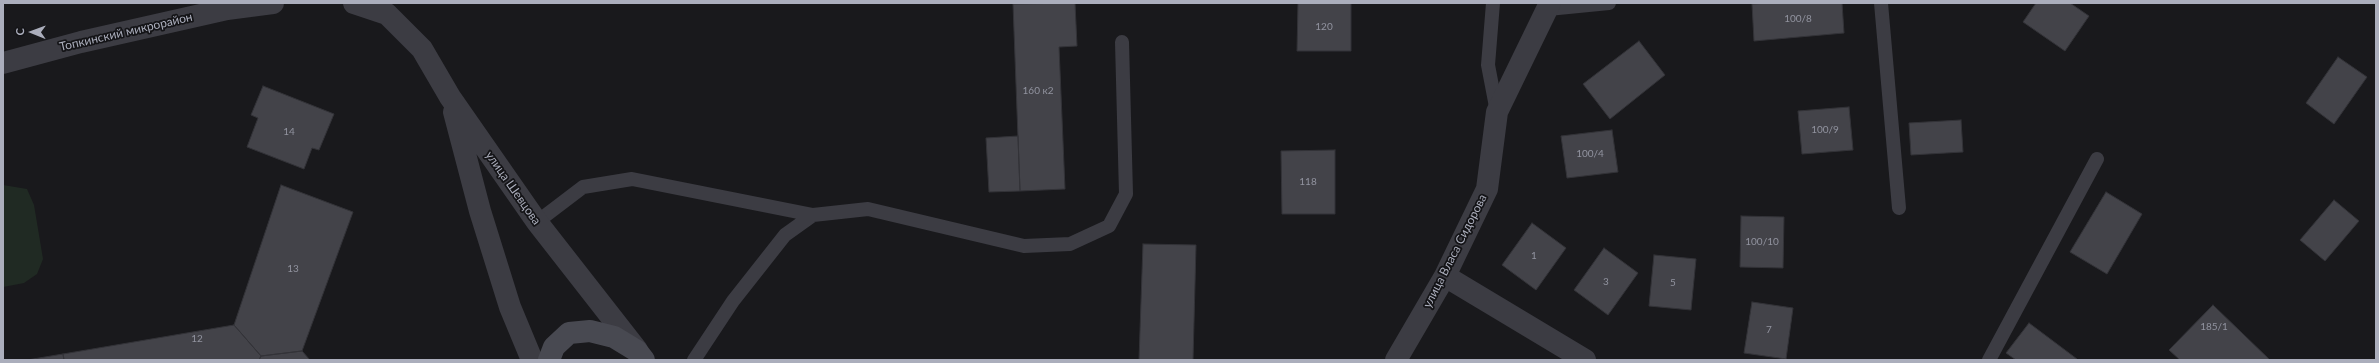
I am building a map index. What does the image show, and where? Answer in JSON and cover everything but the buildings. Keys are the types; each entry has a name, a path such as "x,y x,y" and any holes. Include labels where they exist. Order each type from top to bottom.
{"main road":[{"path":"550,360 554,347 569,333 590,331 614,337 640,355"}],"street":[{"name":"Топкинский микрорайон","path":"3,63 81,42 227,9 273,3"},
{"path":"354,3 386,9"},
{"name":"улица Власа Сидорова","path":"1397,357 1444,276 1486,189 1497,112 1549,6"},
{"name":"улица Шевцова","path":"386,9 422,49 450,97 537,222 640,355"},
{"path":"450,97 480,211 510,306 532,360"},
{"path":"1444,276 1586,360"}],"lane":[{"path":"1493,3 1488,65 1497,112"},
{"path":"1549,6 1609,3"},
{"path":"1881,3 1899,208"},
{"path":"537,222 583,187 632,179 814,215 868,209 1024,246 1070,244 1108,226 1126,194 1122,42"},
{"path":"1990,360 2097,159"},
{"path":"694,360 733,301 785,235 814,215"}],"shaded area":[{"path":"3,185 27,189 34,205 43,259 37,274 24,283 3,287"}]}
